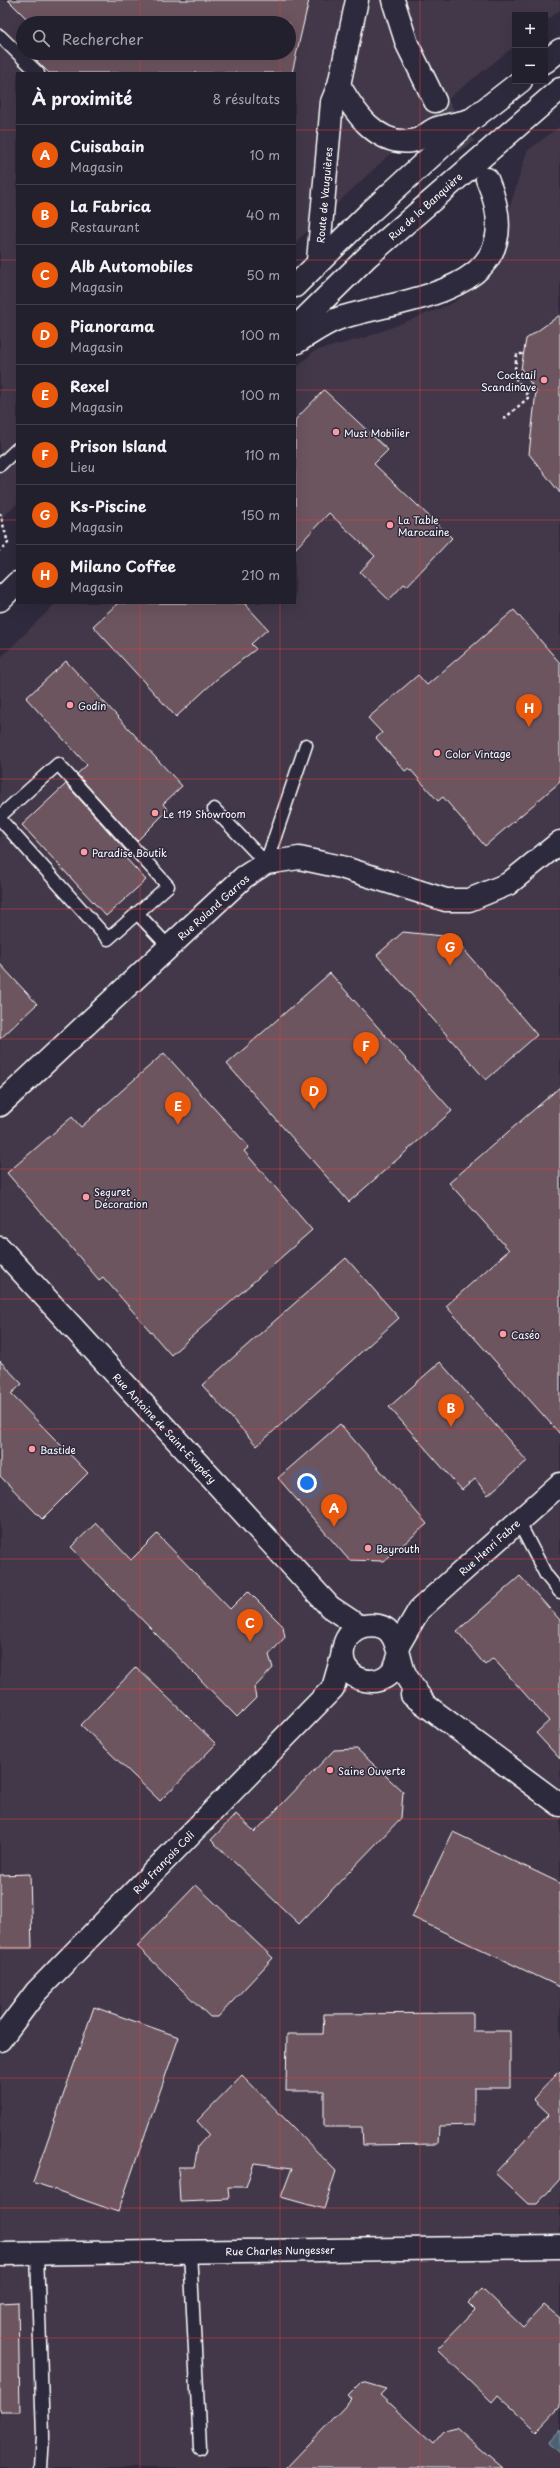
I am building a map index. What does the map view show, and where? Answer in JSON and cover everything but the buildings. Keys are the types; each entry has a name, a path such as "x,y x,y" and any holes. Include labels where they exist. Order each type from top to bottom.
{"street":[{"name":"Route de Vauguières","path":"318,262 332,102 339,85 357,0"},
{"path":"393,0 407,44 435,101"},
{"path":"548,60 560,50"},
{"path":"296,285 318,262 471,120 517,84"},
{"path":"339,85 355,112 366,125 396,140 413,141 436,129 471,120"},
{"name":"Rue de la Banquière","path":"296,327 367,257 560,89"},
{"path":"330,128 366,125"},
{"path":"296,343 339,318 429,296 458,284 476,273 486,262 496,236 496,204 487,179"},
{"path":"0,600 16,584"},
{"name":"Rue Roland Garros","path":"0,1105 244,877 266,863 299,858 341,866 446,900 469,900 508,884 560,842"},
{"name":"Rue Antoine de Saint-Exupéry","path":"0,1248 330,1607 370,1626"},
{"name":"Rue Henri Fabre","path":"399,1650 419,1610 560,1484"},
{"name":"Rue Antoine de Saint-Exupéry","path":"330,1607 343,1652"},
{"name":"Rue Henri Fabre","path":"370,1626 419,1610"},
{"path":"424,1703 405,1673 399,1650 388,1630 370,1626 352,1632 343,1652 350,1673 376,1680 424,1703 560,1805"},
{"path":"333,1688 376,1680 398,1664 399,1650"},
{"name":"Rue François Coli","path":"0,2040 36,1992 333,1688 343,1652"},
{"name":"Rue Charles Nungesser","path":"0,2254 560,2247"}],"lane":[{"path":"0,36 16,52"},
{"path":"25,60 37,72"},
{"path":"0,465 16,450"},
{"path":"214,810 266,863 306,744"},
{"path":"0,816 58,764 168,886 108,939 0,819"},
{"path":"137,913 169,947"},
{"path":"518,1521 546,1575 560,1592"},
{"path":"190,2251 200,2448"},
{"path":"37,2253 43,2436 41,2468"}],"path":[{"path":"504,419 529,397 514,376 517,354 524,354"},
{"path":"0,513 8,543 0,551"}],"shaded area":[{"path":"0,0 560,0 560,10 548,20 548,12 512,12 512,48 454,94 296,242 296,72 16,72 16,505 0,520"},
{"path":"560,126 560,2468 0,2468 0,658 55,604 296,604 296,368 314,351 367,337 453,303 488,278 527,151"}],"water":[{"path":"560,2430 560,2451 559,2453 548,2443"}],"tunnel":[{"path":"435,101 486,178"}],"place":[{"name":"Cocktail Scandinave","path":"544,380"},
{"name":"Must Mobilier","path":"336,432"},
{"name":"La Table Marocaine","path":"390,525"},
{"name":"Godin","path":"70,705"},
{"name":"Milano Coffee","path":"529,727"},
{"name":"Color Vintage","path":"437,753"},
{"name":"Le 119 Showroom","path":"155,813"},
{"name":"Paradise Boutik","path":"84,852"},
{"name":"Ks-Piscine","path":"450,966"},
{"name":"Prison Island","path":"366,1065"},
{"name":"Pianorama","path":"314,1110"},
{"name":"Rexel","path":"178,1125"},
{"name":"Seguret Décoration","path":"86,1197"},
{"name":"Caséo","path":"503,1334"},
{"name":"La Fabrica","path":"451,1427"},
{"name":"Bastide","path":"32,1449"},
{"name":"Cuisabain","path":"334,1527"},
{"name":"Beyrouth","path":"368,1548"},
{"name":"Alb Automobiles","path":"250,1642"},
{"name":"Saine Ouverte","path":"330,1770"}]}
